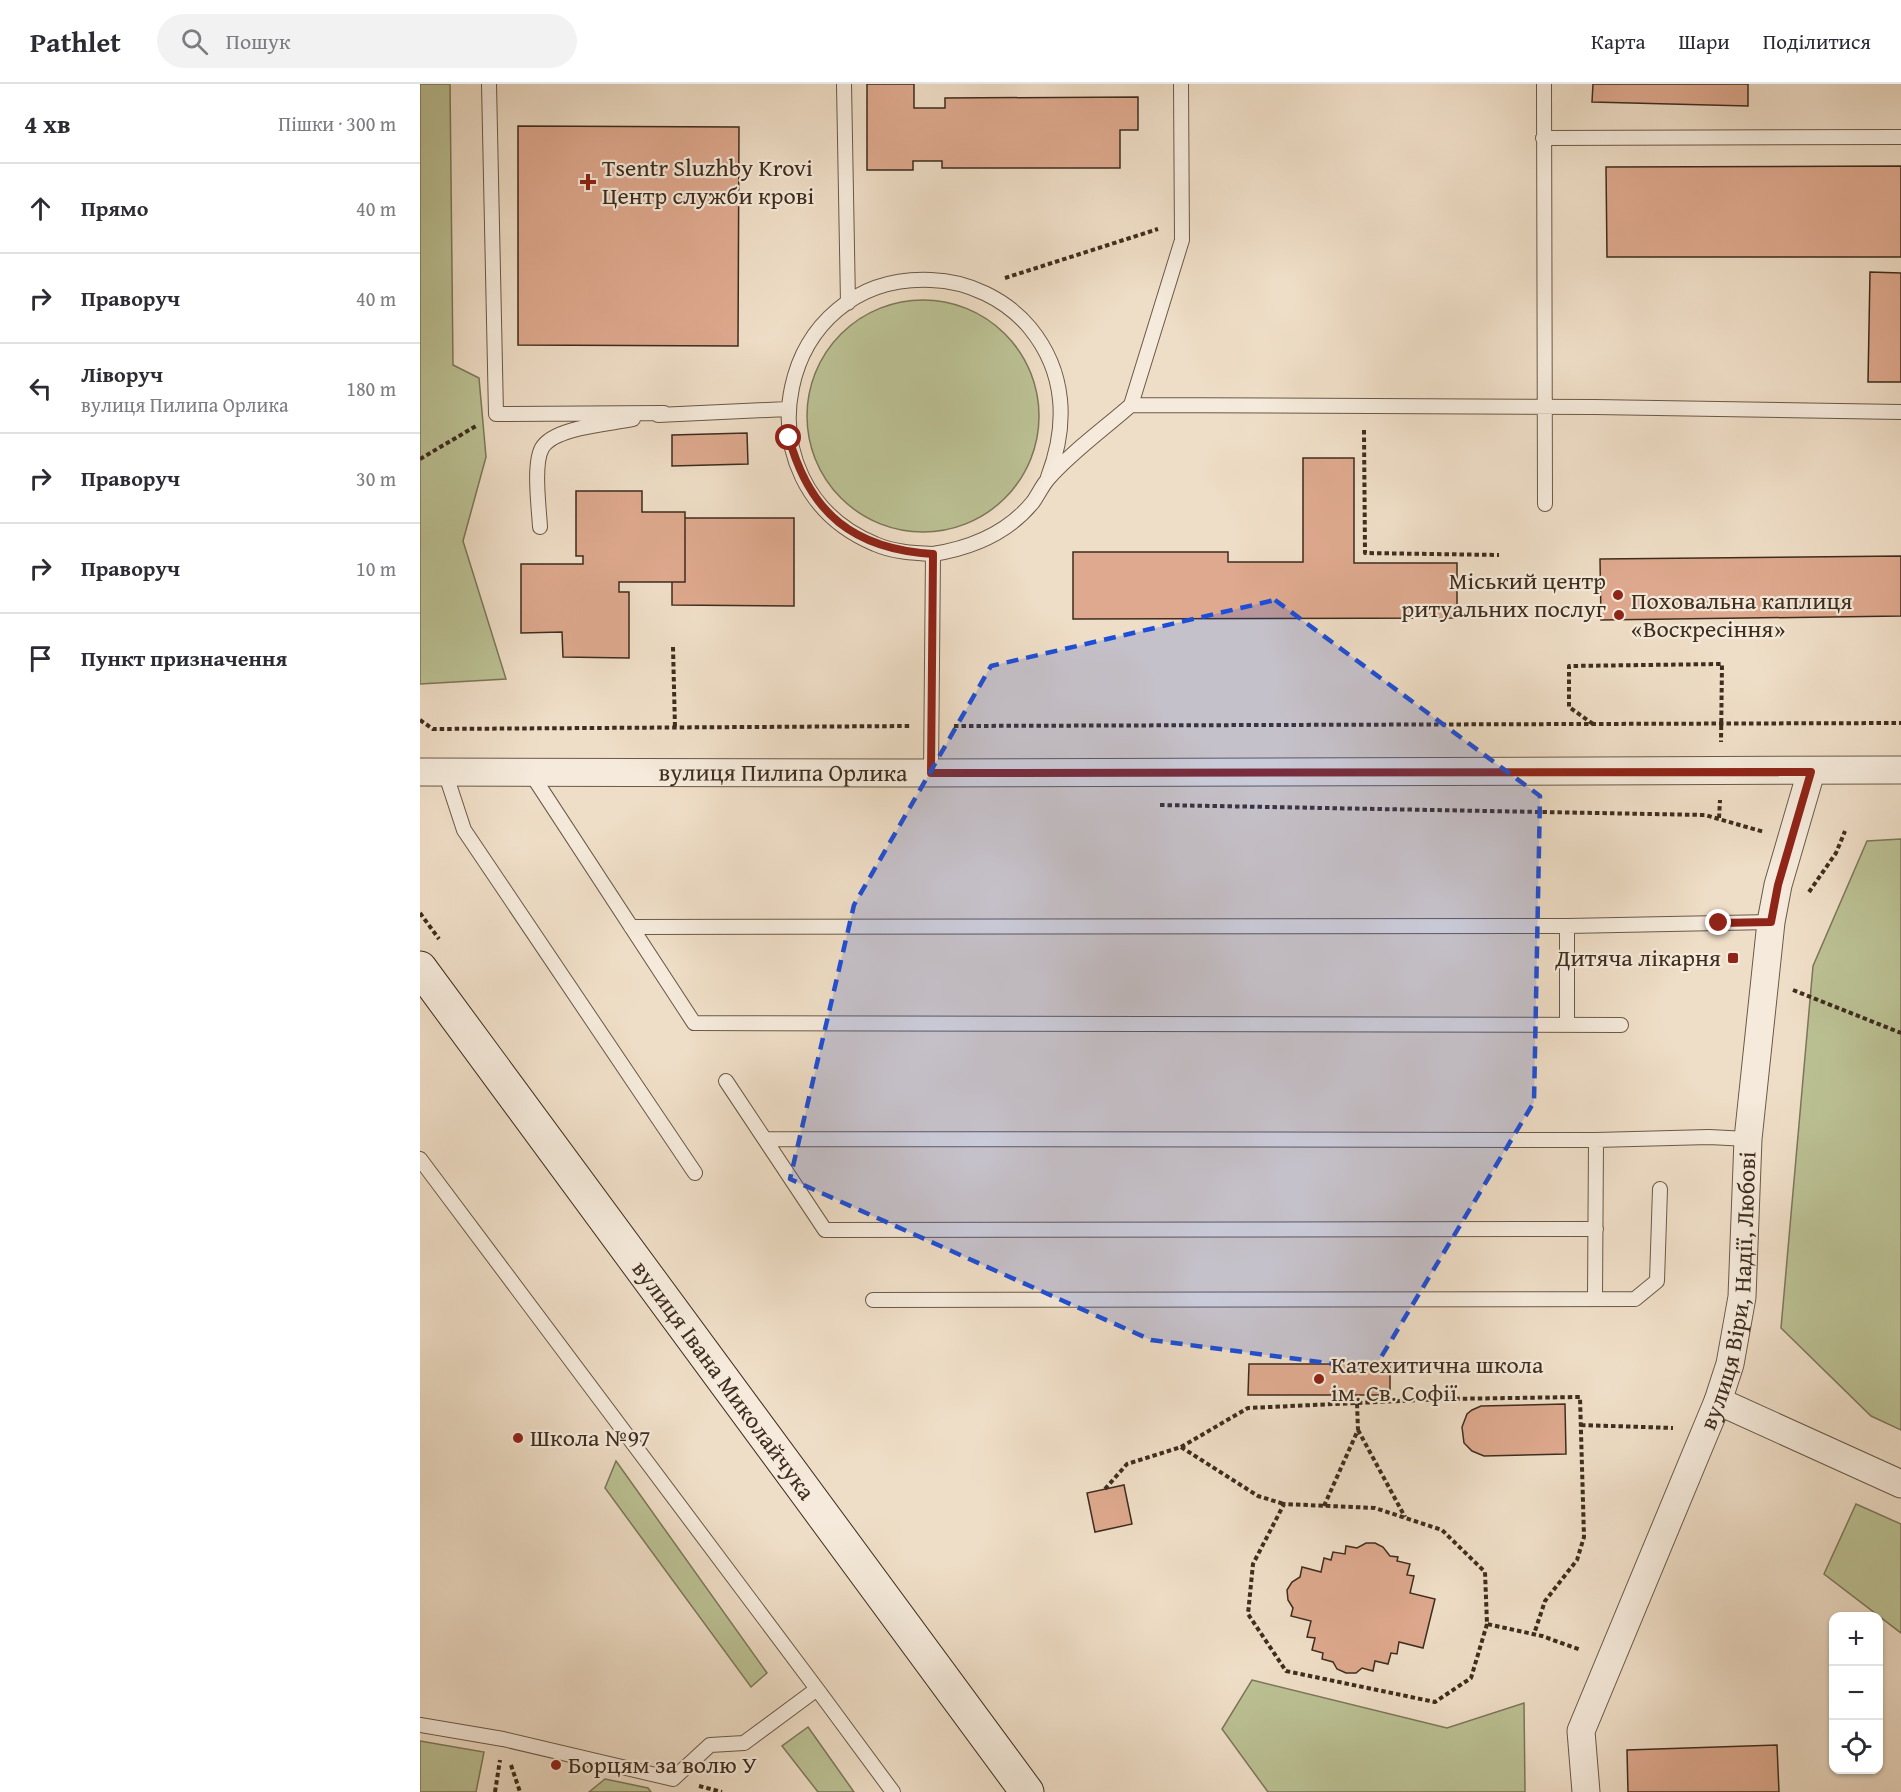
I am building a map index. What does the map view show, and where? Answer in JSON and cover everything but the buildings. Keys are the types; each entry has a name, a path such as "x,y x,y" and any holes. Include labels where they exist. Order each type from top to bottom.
{"street":[{"name":"вулиця Пилипа Орлика","path":"433,772 1811,772 1901,770"},
{"name":"вулиця Віри, Надії, Любові","path":"1586,1792 1581,1731 1718,1401 1730,1364 1742,1297 1748,1140 1771,922 1780,876 1811,772"},
{"name":"вулиця Івана Миколайчука","path":"420,968 1027,1792"},
{"path":"1718,1401 1901,1484"}],"lane":[{"path":"489,84 496,414 787,410"},
{"path":"844,84 848,303"},
{"path":"1048,479 1131,405 1182,240 1181,84"},
{"path":"1544,84 1545,504"},
{"path":"1543,138 1901,137"},
{"path":"917,279 946,280 974,288 1000,301 1022,319 1040,341 1053,367 1061,394 1063,424 1058,452 1048,479 1032,503 1012,523 996,534 961,549 933,554 904,552 876,545 850,532 828,514 809,491 796,466 789,438 787,410 792,381 802,354 817,330 862,294 889,284 917,279"},
{"path":"1131,405 1544,409 1595,407 1901,412"},
{"path":"540,527 538,463 541,449 549,439 562,433 664,413"},
{"path":"931,773 933,554"},
{"path":"433,772 464,830 695,1173"},
{"path":"530,772 694,1023 1621,1024"},
{"path":"631,927 1567,926 1771,922"},
{"path":"1567,926 1567,1023"},
{"path":"726,1081 825,1230 1596,1229"},
{"path":"766,1139 1596,1140 1709,1137 1748,1140"},
{"path":"1595,1298 1596,1140"},
{"path":"420,1159 893,1792"},
{"path":"873,1300 1635,1299 1657,1281 1660,1189"},
{"path":"420,1725 503,1738 673,1779 710,1745 744,1743 817,1689"}],"path":[{"path":"974,288 1182,222"},
{"path":"1364,407 1365,554 1499,555"},
{"path":"420,459 496,414"},
{"path":"673,647 675,728"},
{"path":"1594,724 1569,707 1569,666 1722,664 1722,724"},
{"path":"420,720 433,729 1901,723"},
{"path":"1786,987 1901,1033"},
{"path":"1105,1489 1127,1464 1181,1448 1248,1408 1580,1396 1584,1537 1577,1560 1545,1601 1534,1634"},
{"path":"1324,1506 1358,1430 1357,1403"},
{"path":"1581,1425 1664,1426 1682,1430"},
{"path":"1358,1430 1405,1517"},
{"path":"1181,1448 1258,1496 1284,1504 1375,1508 1442,1530 1485,1572 1487,1624 1471,1678 1435,1702 1286,1671 1248,1614 1253,1564 1284,1504"},
{"path":"1487,1624 1573,1645 1588,1654"},
{"path":"495,1792 503,1738"}],"highlighted area":[{"path":"1275,600 1540,796 1534,1102 1374,1369 1151,1340 790,1179 854,905 991,666"}],"green space":[{"path":"420,84 450,84 453,365 479,378 486,457 463,541 506,679 420,684"},
{"path":"912,300 934,300 978,313 997,326 1013,342 1026,361 1034,382 1039,416 1037,439 1026,471 1013,490 997,506 978,519 957,527 934,532 912,532 868,519 849,506 833,490 820,471 812,450 807,427 807,405 820,361 833,342 849,326 868,313 889,305"},
{"path":"1901,839 1901,1430 1871,1416 1781,1328 1813,966 1867,841"},
{"path":"616,1461 767,1673 751,1687 605,1488"},
{"path":"1856,1504 1901,1524 1901,1633 1883,1619 1883,1612 1874,1612 1824,1574"},
{"path":"1252,1680 1447,1728 1524,1703 1525,1792 1268,1792 1222,1729"},
{"path":"808,1727 854,1792 818,1792 782,1746"},
{"path":"420,1741 484,1752 476,1792 420,1792"},
{"path":"605,1779 648,1788 651,1792 589,1792"}],"place":[{"name":"Tsentr Sluzhby Krovi Центр служби крові","path":"588,182"},
{"name":"Міський центр ритуальних послуг","path":"1618,595"},
{"name":"Поховальна каплиця «Воскресіння»","path":"1619,615"},
{"name":"Дитяча лікарня","path":"1733,958"},
{"name":"Катехитична школа ім. Св. Софії","path":"1319,1379"},
{"name":"Школа №97","path":"518,1438"},
{"name":"Борцям за волю У","path":"556,1765"}],"route":[{"path":"789,438 796,466 809,491 828,514 850,532 876,545 904,552 933,554 931,773 1811,772 1778,885 1771,922 1719,923"}]}
